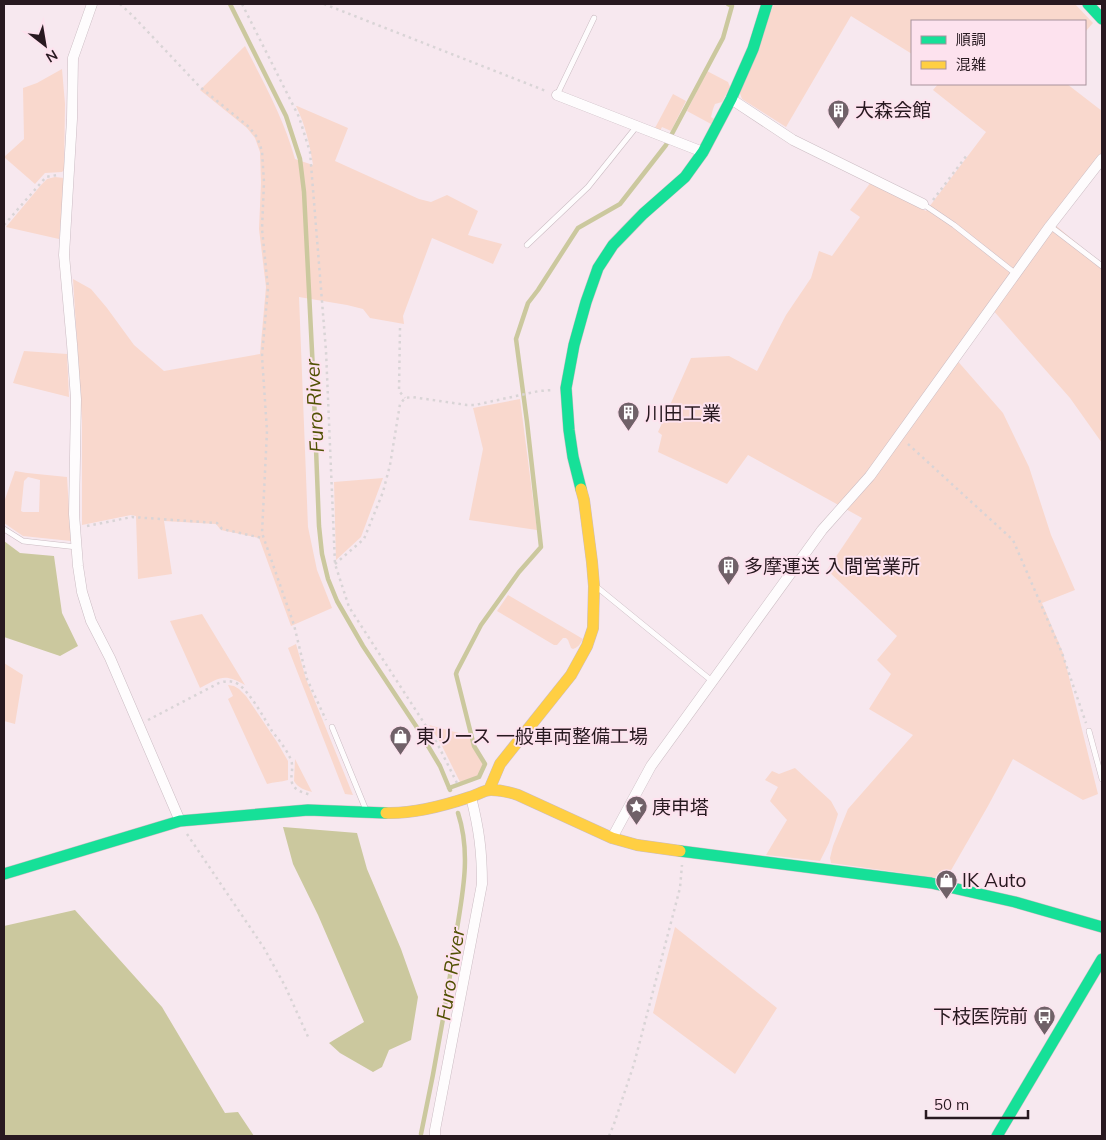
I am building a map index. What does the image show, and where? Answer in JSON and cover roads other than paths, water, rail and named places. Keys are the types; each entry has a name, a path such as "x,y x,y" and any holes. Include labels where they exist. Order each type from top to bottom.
{"street":[{"path":"92,4 73,58 72,119 64,255 76,400 74,461 76,547 82,592 91,621 110,658 180,821"},
{"path":"489,790 500,764 571,675 587,646 592,628 594,586 584,500 573,457 569,430 566,388 574,345 586,302 598,268 613,245 643,214 685,177 703,152 753,49 766,4"},
{"path":"1088,4 1102,19"},
{"path":"557,95 703,152"},
{"path":"730,99 793,140 925,206"},
{"path":"612,838 650,766 822,530 870,476 1050,226 1102,159"},
{"path":"4,874 180,821 308,810 396,813 422,810 471,797 489,790 504,791 518,795 612,838 637,845 932,883 1015,902 1102,927"},
{"path":"435,1136 482,884 480,836 471,797"},
{"path":"996,1136 1102,959"}],"lane":[{"path":"557,95 594,18"},
{"path":"527,245 588,187 637,126"},
{"path":"925,206 954,225 1016,274"},
{"path":"1050,226 1102,266"},
{"path":"4,529 23,541 76,547"},
{"path":"594,586 712,681"},
{"path":"332,727 366,812"},
{"path":"1089,731 1102,779"}],"waterway":[{"name":"Furo River","path":"230,4 286,116 300,159 304,192 319,526 322,554 328,579 337,601 363,646 440,766 450,790"},
{"path":"449,788 479,777 485,764 474,746 456,674 457,671 481,625 519,572 541,547 516,339 528,303 578,228 620,204 666,145 723,38 732,6 728,4"},
{"name":"Furo River","path":"421,1134 443,1019 464,881 465,847 458,813"}],"place":[{"name":"大森会館","path":"839,129"},
{"name":"川田工業","path":"629,432"},
{"name":"多摩運送 入間営業所","path":"728,585"},
{"name":"東リース 一般車両整備工場","path":"400,755"},
{"name":"庚申塔","path":"636,826"},
{"name":"IK Auto","path":"946,899"},
{"name":"下枝医院前","path":"1044,1035"}]}
